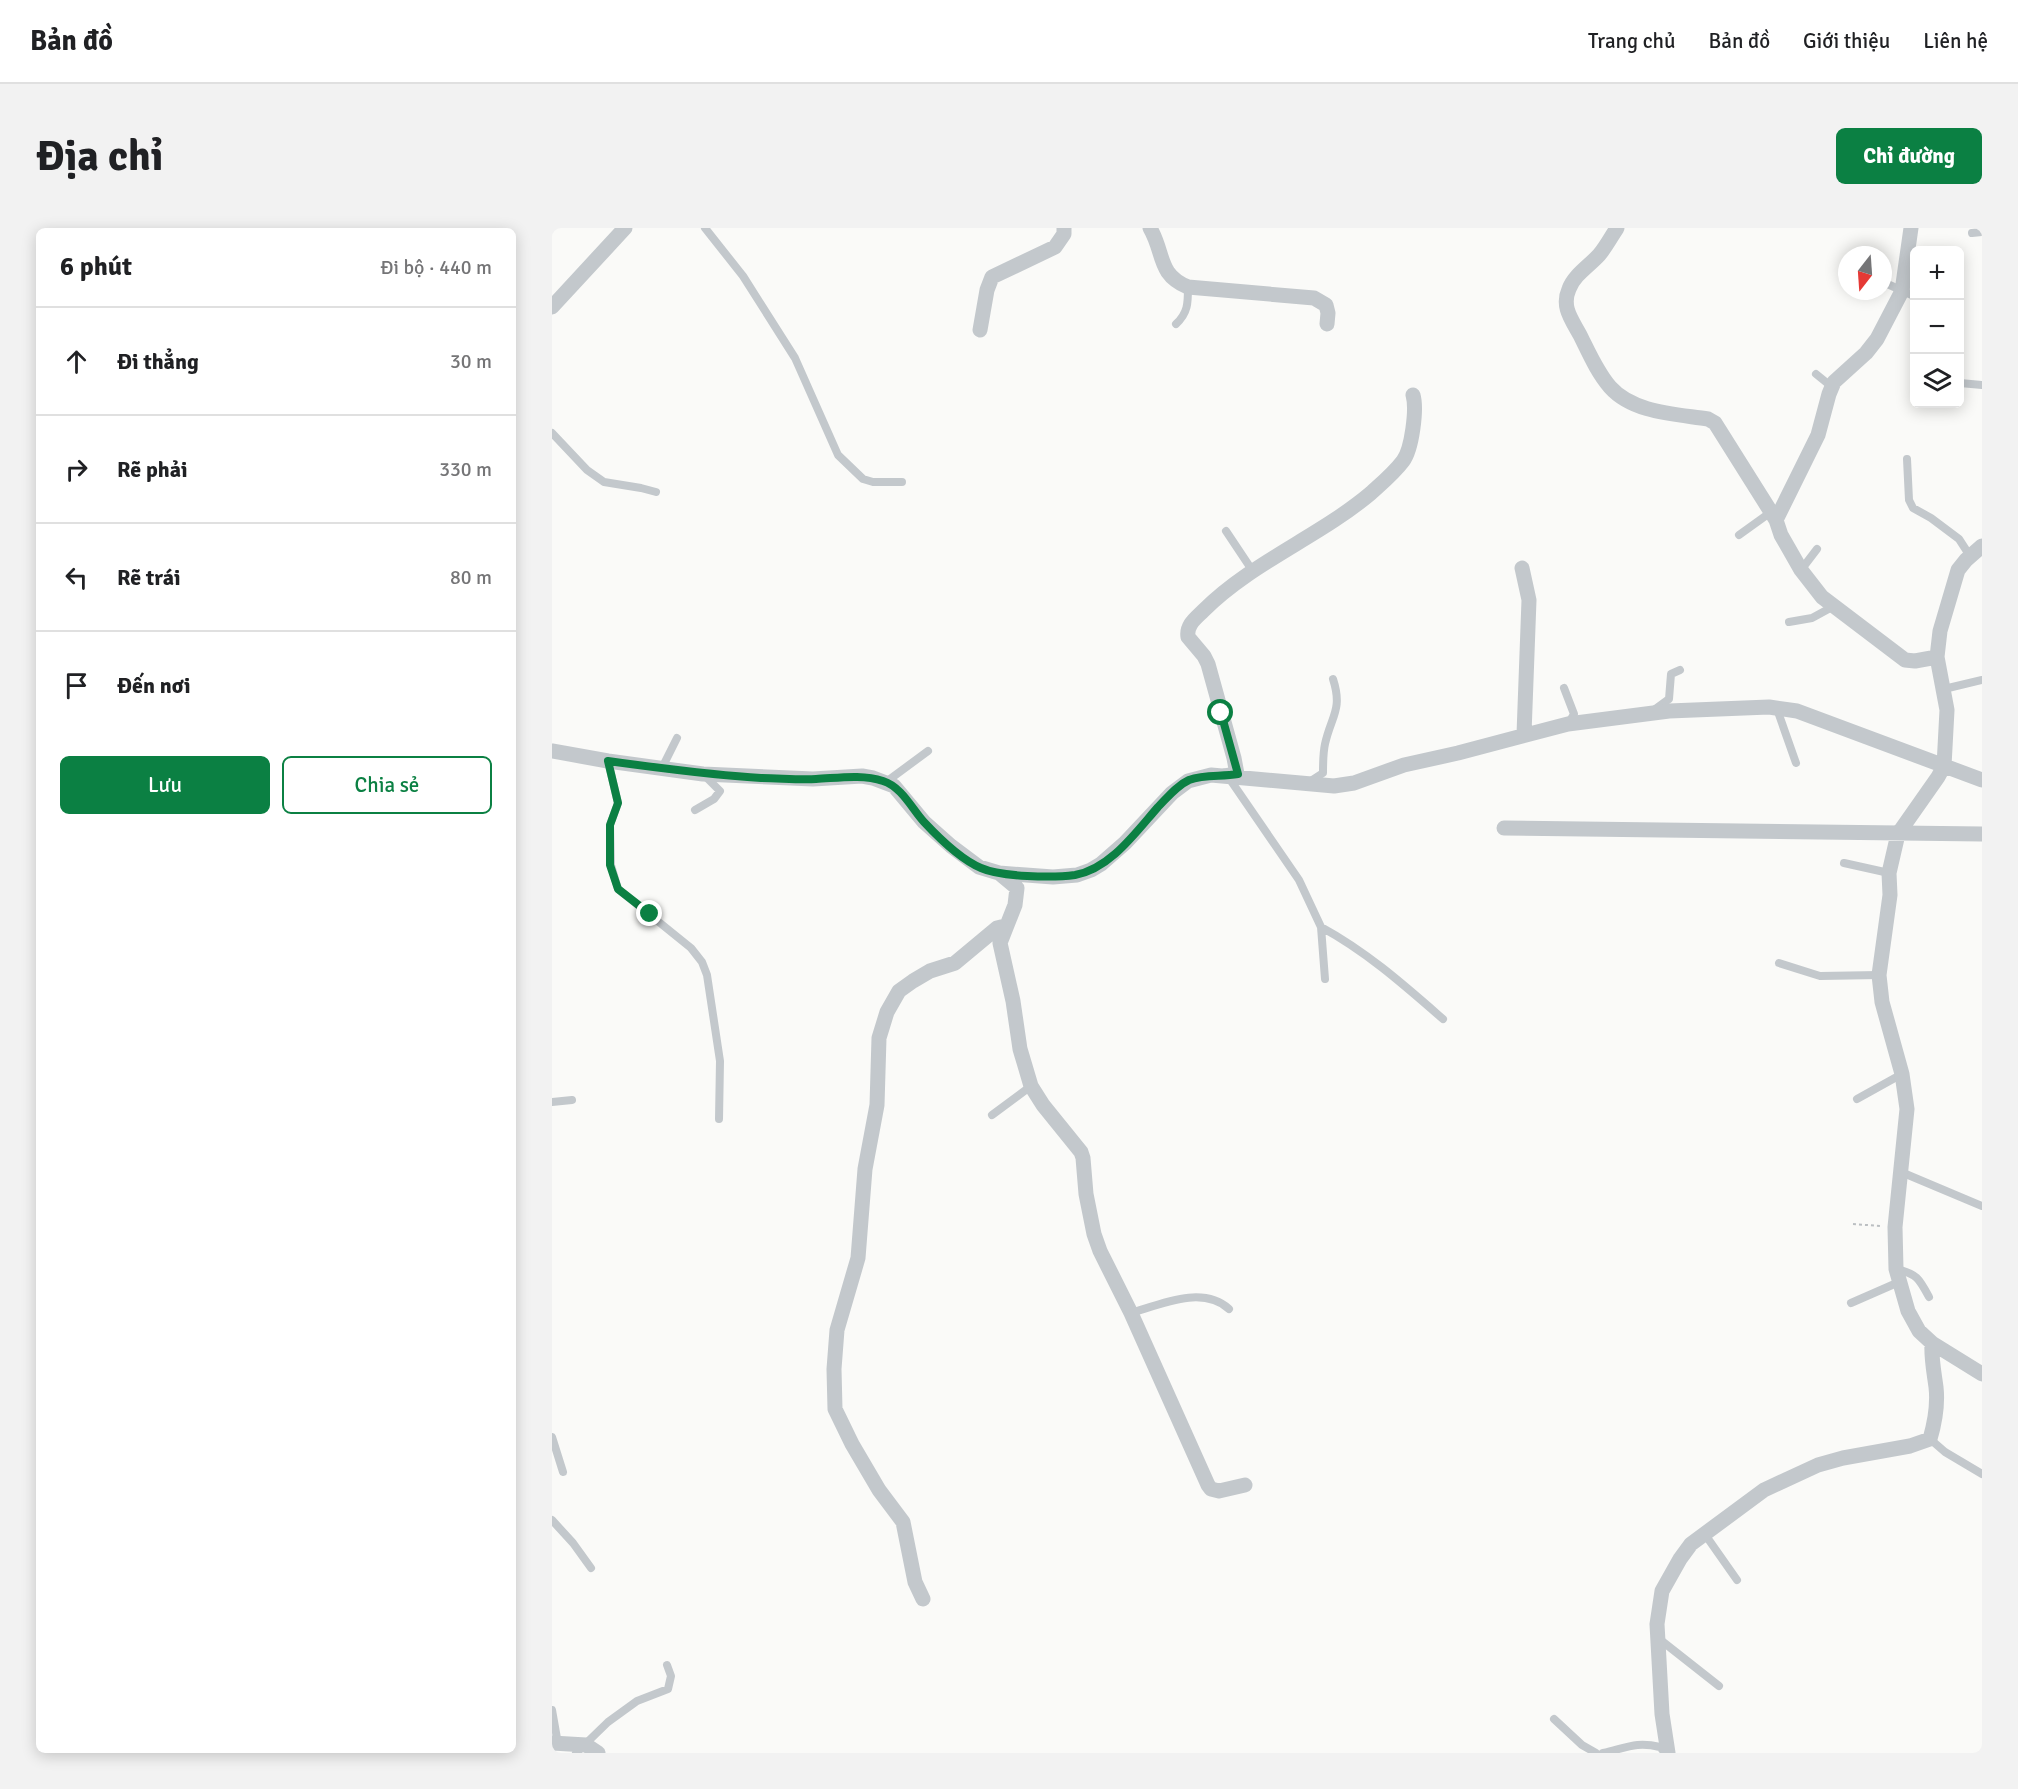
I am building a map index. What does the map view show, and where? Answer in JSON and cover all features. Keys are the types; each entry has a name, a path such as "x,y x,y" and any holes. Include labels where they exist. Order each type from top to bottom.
{"street":[{"path":"552,307 625,228"},
{"path":"980,330 992,277 1055,247 1064,234 1064,228"},
{"path":"1150,228 1157,240 1167,273 1172,280 1188,287 1314,298 1326,305 1328,313 1326,324"},
{"path":"1617,228 1600,254 1574,280 1566,299 1565,308 1598,370 1616,393 1635,404 1651,410 1708,419 1714,423 1773,516 1789,551 1822,597 1905,660 1915,661 1937,657"},
{"path":"1773,516 1818,435 1834,382 1866,353 1908,293 1911,228"},
{"path":"1225,777 1238,774 1234,758 1208,664 1188,637 1187,632 1192,622 1213,601 1252,570 1338,519 1406,459 1416,406 1413,395"},
{"path":"1976,551 1958,570 1938,641 1937,657 1947,710 1944,766 1898,834 1889,873 1890,895 1879,975 1882,1002 1902,1074 1907,1109 1895,1227 1897,1275 1913,1321 1919,1331 1932,1343 1982,1374"},
{"path":"1522,568 1529,600 1524,734"},
{"path":"552,751 703,774 813,779 862,776 886,782 894,786 924,822 979,867 999,873 1053,877 1077,875 1101,864 1125,843 1179,786 1203,776 1334,786 1354,783 1404,765 1458,753 1524,734 1568,724 1651,713 1776,707 1797,711 1982,780"},
{"path":"1504,828 1982,834"},
{"path":"999,873 1017,888 1015,905 1000,943 1013,1001 1020,1049 1031,1086 1043,1105 1081,1152 1086,1194 1100,1251 1131,1312 1208,1485 1211,1490 1219,1491 1245,1485"},
{"path":"923,1599 915,1582 903,1522 879,1490 852,1444 835,1408 834,1369 837,1330 858,1258 865,1169 877,1105 879,1038 887,1012 899,991 930,971 955,963 997,928 1005,926"},
{"path":"1666,1753 1657,1638 1659,1606 1662,1591 1680,1559 1691,1544 1704,1533 1764,1490 1818,1465 1910,1446 1932,1432 1936,1394 1931,1354 1932,1343"},
{"path":"555,1743 586,1750"}],"lane":[{"path":"705,228 743,276 795,358 838,455 863,478 873,482 902,482"},
{"path":"1972,233 1982,232"},
{"path":"1892,286 1908,293"},
{"path":"1176,324 1184,316 1188,287"},
{"path":"1816,374 1832,387"},
{"path":"1964,384 1982,386"},
{"path":"552,433 588,470 604,482 656,492"},
{"path":"1907,459 1909,500 1913,508 1931,518 1976,551"},
{"path":"1739,535 1773,516"},
{"path":"1226,531 1252,570"},
{"path":"1801,570 1817,549"},
{"path":"1789,622 1812,618 1834,606"},
{"path":"1651,713 1669,699 1671,674 1680,670"},
{"path":"1305,785 1323,773 1326,744 1338,706 1338,694 1333,679"},
{"path":"1944,689 1982,680"},
{"path":"1564,688 1574,714 1568,724"},
{"path":"1776,707 1796,763"},
{"path":"662,768 677,738"},
{"path":"886,782 928,751"},
{"path":"608,761 618,803 610,825 610,865 618,889 691,948 702,962 707,975 720,1061 719,1119"},
{"path":"695,810 714,799 720,791 703,774"},
{"path":"1225,777 1299,880 1321,927 1325,979"},
{"path":"1844,863 1889,873"},
{"path":"1321,927 1350,943 1379,964 1443,1019"},
{"path":"1779,963 1820,976 1879,975"},
{"path":"1857,1099 1902,1074"},
{"path":"992,1115 1031,1086"},
{"path":"552,1102 572,1100"},
{"path":"1901,1172 1982,1206"},
{"path":"1851,1303 1897,1275 1914,1274 1929,1297"},
{"path":"1131,1312 1170,1301 1191,1298 1215,1300 1229,1310"},
{"path":"1932,1432 1945,1452 1982,1474"},
{"path":"552,1437 563,1472"},
{"path":"552,1520 591,1568"},
{"path":"1704,1533 1737,1580"},
{"path":"1657,1638 1719,1686"},
{"path":"586,1750 608,1722 637,1701 668,1689 671,1676 667,1665"},
{"path":"552,1710 555,1743"},
{"path":"1554,1719 1582,1745 1596,1753"},
{"path":"1603,1753 1643,1743 1660,1747 1666,1753"}],"path":[{"path":"1853,1224 1895,1227"}],"route":[{"path":"650,914 618,889 610,865 610,825 618,803 608,761 703,774 762,778 813,779 862,776 873,778 894,786 924,822 979,867 999,873 1053,877 1077,875 1101,864 1125,843 1179,786 1203,776 1221,777 1238,774 1221,713"}]}
